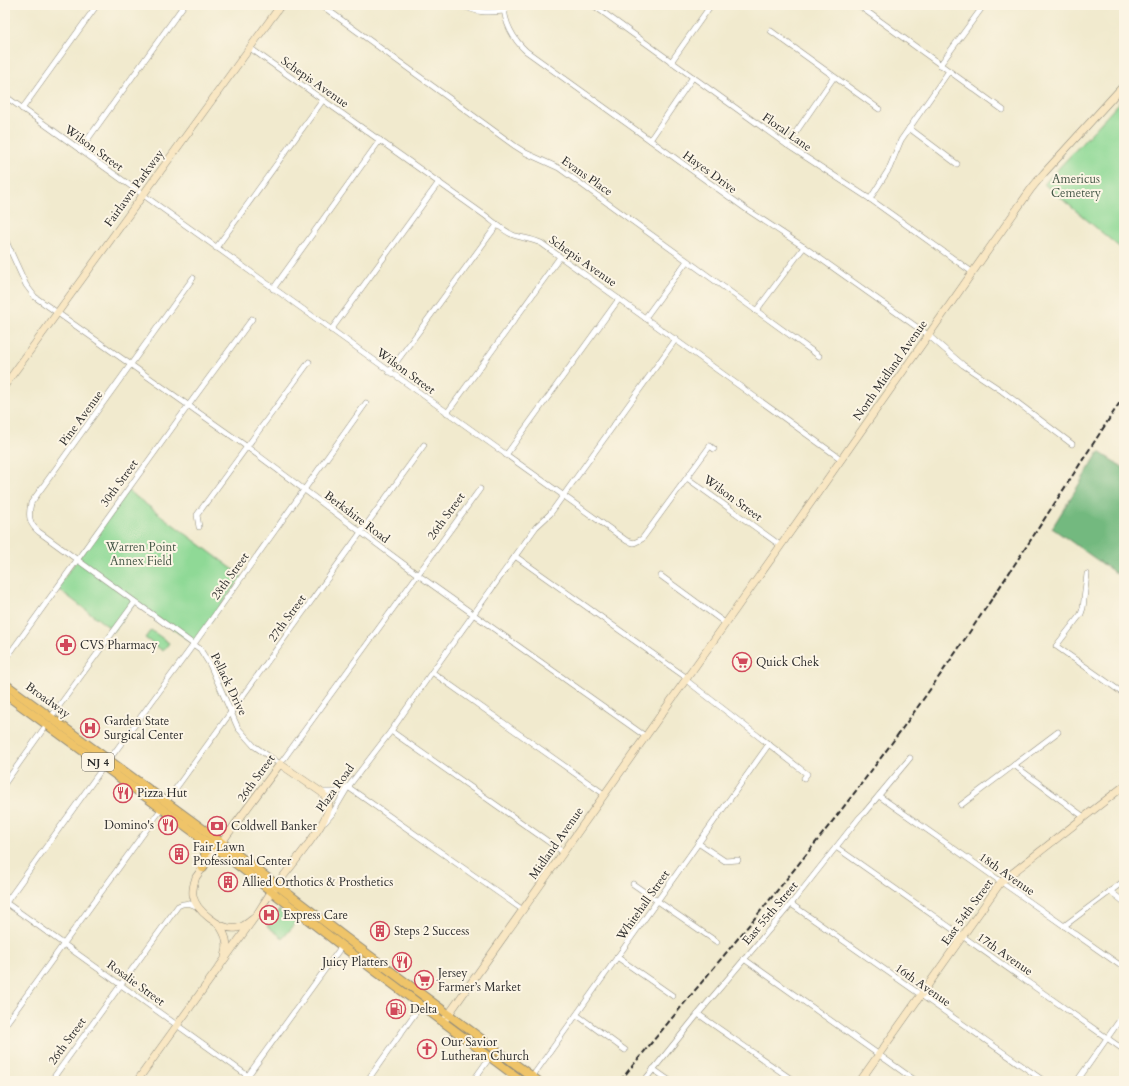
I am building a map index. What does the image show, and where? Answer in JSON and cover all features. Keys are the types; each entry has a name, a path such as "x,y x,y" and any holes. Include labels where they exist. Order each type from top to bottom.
{"main road":[{"name":"Broadway","path":"5,684 49,721 274,888 342,946 421,1005 446,1018 535,1079"},
{"name":"Broadway","path":"5,694 49,721"},
{"name":"Broadway","path":"164,805 192,830 219,846"},
{"path":"192,830 202,841 205,849 206,856 203,868"},
{"name":"Broadway","path":"274,888 318,917 446,1018 490,1057 522,1081"}],"street":[{"path":"5,9 8,5"},
{"path":"22,109 97,5"},
{"path":"80,150 184,5"},
{"name":"Fairlawn Parkway","path":"5,385 281,5"},
{"name":"Evans Place","path":"321,5 515,146 526,153 559,168 819,356"},
{"path":"462,5 477,12 485,13 504,11"},
{"name":"Hayes Drive","path":"504,5 504,11 511,32 526,51 746,210 804,247 928,335 963,365 1002,391 1072,444"},
{"name":"Floral Lane","path":"593,5 788,145 870,199 972,272"},
{"path":"671,62 711,5"},
{"path":"858,5 1003,110"},
{"path":"940,65 984,5"},
{"path":"771,31 879,109"},
{"name":"Schepis Avenue","path":"250,48 497,225 514,235 541,243 841,458"},
{"path":"870,199 889,169 901,140 949,71"},
{"path":"650,140 694,77"},
{"path":"788,145 834,77"},
{"name":"North Midland Avenue","path":"686,679 1017,207 1044,173 1124,85"},
{"name":"Wilson Street","path":"5,96 562,496 627,541 634,543 642,540 687,478 780,545"},
{"path":"216,248 323,100"},
{"path":"909,128 957,164"},
{"path":"273,288 380,140"},
{"path":"331,330 439,182"},
{"path":"389,372 497,225"},
{"name":"Berkshire Road","path":"5,239 30,291 35,297 246,447 417,574 645,736"},
{"path":"756,311 804,247"},
{"path":"5,253 11,251"},
{"path":"447,413 560,257"},
{"path":"645,318 688,261"},
{"name":"Pine Avenue","path":"77,559 36,529 29,518 31,503 193,278"},
{"path":"506,455 619,299"},
{"name":"30th Street","path":"5,660 252,319"},
{"name":"Plaza Road","path":"137,1081 256,917 274,888 320,827 332,814 348,787 391,731 536,527 550,514 676,340"},
{"path":"199,527 197,515 309,362"},
{"name":"28th Street","path":"5,902 194,644 366,403"},
{"name":"27th Street","path":"5,1025 362,533 424,445"},
{"path":"687,478 710,446 714,449"},
{"name":"26th Street","path":"200,909 192,894 192,886 196,877 480,489"},
{"path":"515,556 686,679 807,774 804,778"},
{"name":"Pellack Drive","path":"77,559 200,649 210,665 238,728 254,746 321,792"},
{"path":"1087,574 1081,614 1056,646 1124,694"},
{"path":"661,576 725,623"},
{"path":"5,782 135,602"},
{"path":"432,672 604,794"},
{"name":"Midland Avenue","path":"446,1018 686,679"},
{"path":"391,731 563,852"},
{"path":"961,806 1058,732"},
{"name":"Whitehall Street","path":"535,1079 560,1038 769,744"},
{"name":"East 55th Street","path":"644,1081 698,1014 791,904 859,818 910,758"},
{"path":"1014,765 1084,818"},
{"name":"East 54th Street","path":"860,1081 1002,882 1124,786"},
{"path":"321,792 336,792 348,787 522,910"},
{"path":"320,827 327,814 329,805 327,797 321,792"},
{"name":"18th Avenue","path":"879,796 1124,968"},
{"path":"698,843 725,861 738,860"},
{"name":"17th Avenue","path":"836,847 1124,1050"},
{"path":"1064,926 1124,881"},
{"path":"633,884 717,942"},
{"path":"1110,891 1124,902"},
{"name":"Rosalie Street","path":"5,902 255,1081"},
{"name":"26th Street","path":"51,1081 180,904 191,904 200,909"},
{"name":"16th Avenue","path":"791,904 1044,1081"},
{"path":"200,909 219,925 225,934 227,950 224,961"},
{"path":"219,925 228,928 237,928 245,925 256,917"},
{"path":"244,1081 342,946"},
{"path":"617,957 673,996"},
{"path":"744,959 916,1081"},
{"path":"367,1081 421,1005"},
{"path":"698,1014 794,1081"},
{"path":"1077,1081 1124,1014"},
{"path":"577,1015 625,1050"},
{"path":"473,1081 490,1057"},
{"path":"653,1069 670,1081"}],"green space":[{"name":"Americus Cemetery","path":"1121,101 1124,103 1124,251 1044,184"},
{"path":"1099,452 1124,468 1124,579 1052,528"},
{"name":"Warren Point Annex Field","path":"127,490 242,576 194,644 135,602 114,631 57,588"},
{"path":"151,630 169,643 163,651 145,638"},
{"path":"279,910 296,923 283,938 267,926"}],"railway":[{"path":"620,1081 826,830 891,744 981,616 1124,396"}],"place":[{"name":"CVS Pharmacy","path":"66,645"},
{"name":"Quick Chek","path":"742,662"},
{"name":"Garden State Surgical Center","path":"90,728"},
{"name":"Pizza Hut","path":"123,793"},
{"name":"Domino's","path":"168,825"},
{"name":"Coldwell Banker","path":"217,826"},
{"name":"Fair Lawn Professional Center","path":"179,854"},
{"name":"Allied Orthotics & Prosthetics","path":"228,882"},
{"name":"Express Care","path":"269,915"},
{"name":"Steps 2 Success","path":"380,931"},
{"name":"Juicy Platters","path":"402,962"},
{"name":"Jersey Farmer’s Market","path":"424,980"},
{"name":"Delta","path":"396,1009"},
{"name":"Our Savior Lutheran Church","path":"427,1049"}]}
